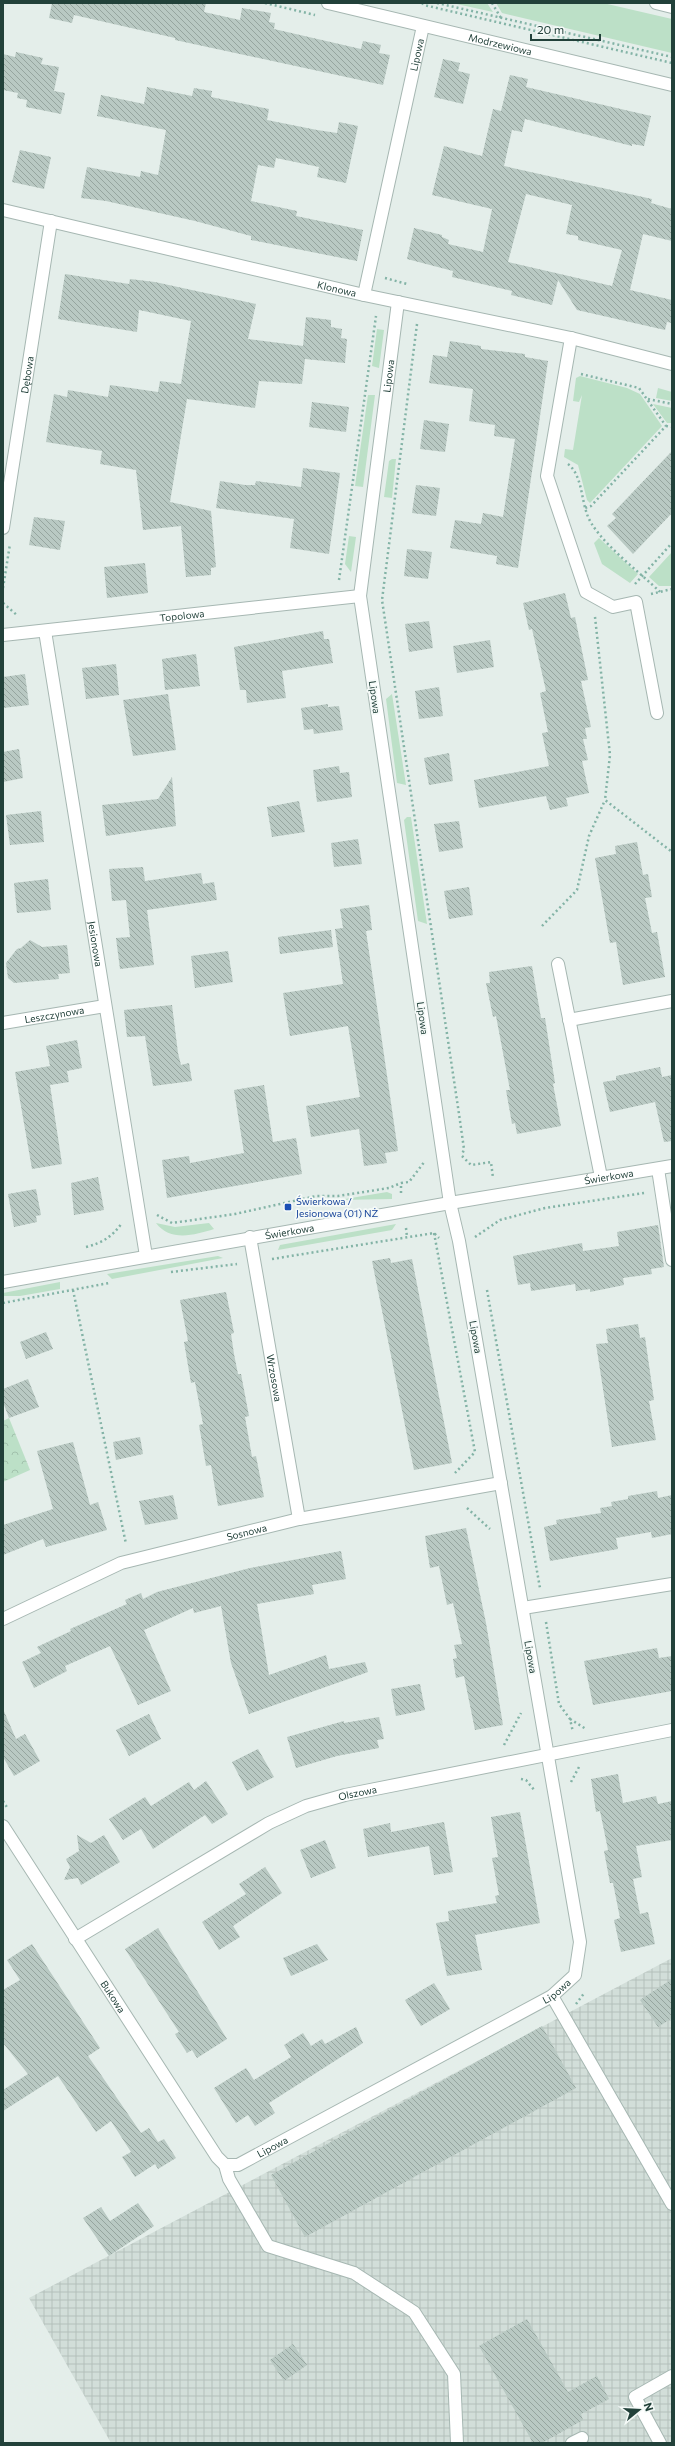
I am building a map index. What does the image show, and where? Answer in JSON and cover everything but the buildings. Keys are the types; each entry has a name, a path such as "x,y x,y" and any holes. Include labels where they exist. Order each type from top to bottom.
{"street":[{"name":"Modrzewiowa","path":"328,3 362,7 423,26 672,85"},
{"path":"656,3 672,7"},
{"name":"Lipowa","path":"364,295 423,26"},
{"name":"Klonowa","path":"3,210 364,295 571,338 672,364"},
{"name":"Dębowa","path":"3,528 51,221"},
{"name":"Lipowa","path":"225,2165 238,2165 552,1996 575,1975 580,1942 459,1241 450,1203 360,596 398,302"},
{"path":"571,338 547,476 586,592 613,607 636,602 657,713"},
{"name":"Topolowa","path":"3,634 45,631 360,596"},
{"name":"Jesionowa","path":"45,631 146,1256"},
{"path":"558,964 601,1177"},
{"path":"569,1020 672,1001"},
{"name":"Leszczynowa","path":"3,1023 105,1006"},
{"name":"Świerkowa","path":"3,1282 250,1237 672,1166"},
{"path":"658,1169 672,1260"},
{"name":"Wrzosowa","path":"250,1237 253,1262 299,1519"},
{"name":"Sosnowa","path":"3,1619 130,1561 299,1519 501,1483"},
{"path":"523,1608 672,1584"},
{"name":"Olszowa","path":"75,1939 269,1823 306,1806 345,1795 548,1756 672,1730"},
{"name":"Bukowa","path":"3,1826 217,2157 225,2165"},
{"path":"552,1996 672,2204"},
{"path":"225,2165 229,2179 268,2246 354,2273 414,2312 454,2374 457,2443"},
{"path":"660,2443 635,2397 672,2376"}],"path":[{"path":"422,3 424,5 672,63"},
{"path":"438,3 672,57"},
{"path":"492,3 501,18"},
{"path":"337,583 340,580 376,314 372,309"},
{"path":"421,322 417,324 382,600 459,1114 464,1149 462,1156"},
{"path":"565,371 640,388 666,426 672,427"},
{"path":"648,399 672,404"},
{"path":"585,508 591,506 666,426"},
{"path":"566,462 575,469 585,508 591,524 601,536 660,592"},
{"path":"3,588 10,543"},
{"path":"639,590 635,583 672,543"},
{"path":"649,595 672,589"},
{"path":"542,926 577,890 588,836 604,800 610,755 595,618 589,594"},
{"path":"3,603 18,617 26,616"},
{"path":"604,800 672,852"},
{"path":"82,1248 101,1243 115,1233 126,1217 153,1212 172,1223 235,1214 316,1196 338,1196 389,1188 401,1183"},
{"path":"167,1273 253,1262 434,1233 445,1243 459,1241 477,1236 500,1220 545,1208 632,1193 662,1193"},
{"path":"69,1270 130,1561"},
{"path":"3,1303 112,1283"},
{"path":"456,1492 466,1507 490,1529 491,1536"},
{"path":"501,1750 521,1716 521,1708"},
{"path":"515,1778 526,1780 538,1794"}],"shaded area":[{"path":"672,1958 672,2443 111,2443 29,2298"}],"green space":[{"path":"452,3 487,3 493,12"},
{"path":"496,3 603,3 672,19 672,53 502,13"},
{"path":"377,329 384,330 379,368 372,366"},
{"path":"580,376 627,388 640,394 662,426 590,503 587,500 578,465 564,457 565,449 573,450 582,395 579,402 573,401 576,378"},
{"path":"658,388 672,392 672,401 656,398"},
{"path":"368,395 375,395 363,487 355,486"},
{"path":"653,404 672,408 672,423 667,423"},
{"path":"396,459 392,498 384,497 389,461"},
{"path":"349,536 356,537 351,572 345,564"},
{"path":"599,538 638,574 630,583 602,564 594,543"},
{"path":"672,552 672,586 659,586 649,577"},
{"path":"392,694 406,785 397,783 386,699"},
{"path":"407,817 411,817 427,924 418,921 404,820"},
{"path":"387,1192 392,1194 392,1199 339,1200"},
{"path":"156,1223 175,1227 209,1223 214,1229 191,1235 175,1235 168,1233"},
{"path":"396,1224 392,1230 278,1250 280,1245"},
{"path":"218,1256 223,1258 112,1279 107,1274"},
{"path":"60,1282 60,1289 20,1296 3,1296 3,1293"},
{"path":"9,1418 30,1470 3,1482 3,1421"}],"place":[{"name":"Świerkowa / Jesionowa (01) NŻ","path":"288,1207"}]}
